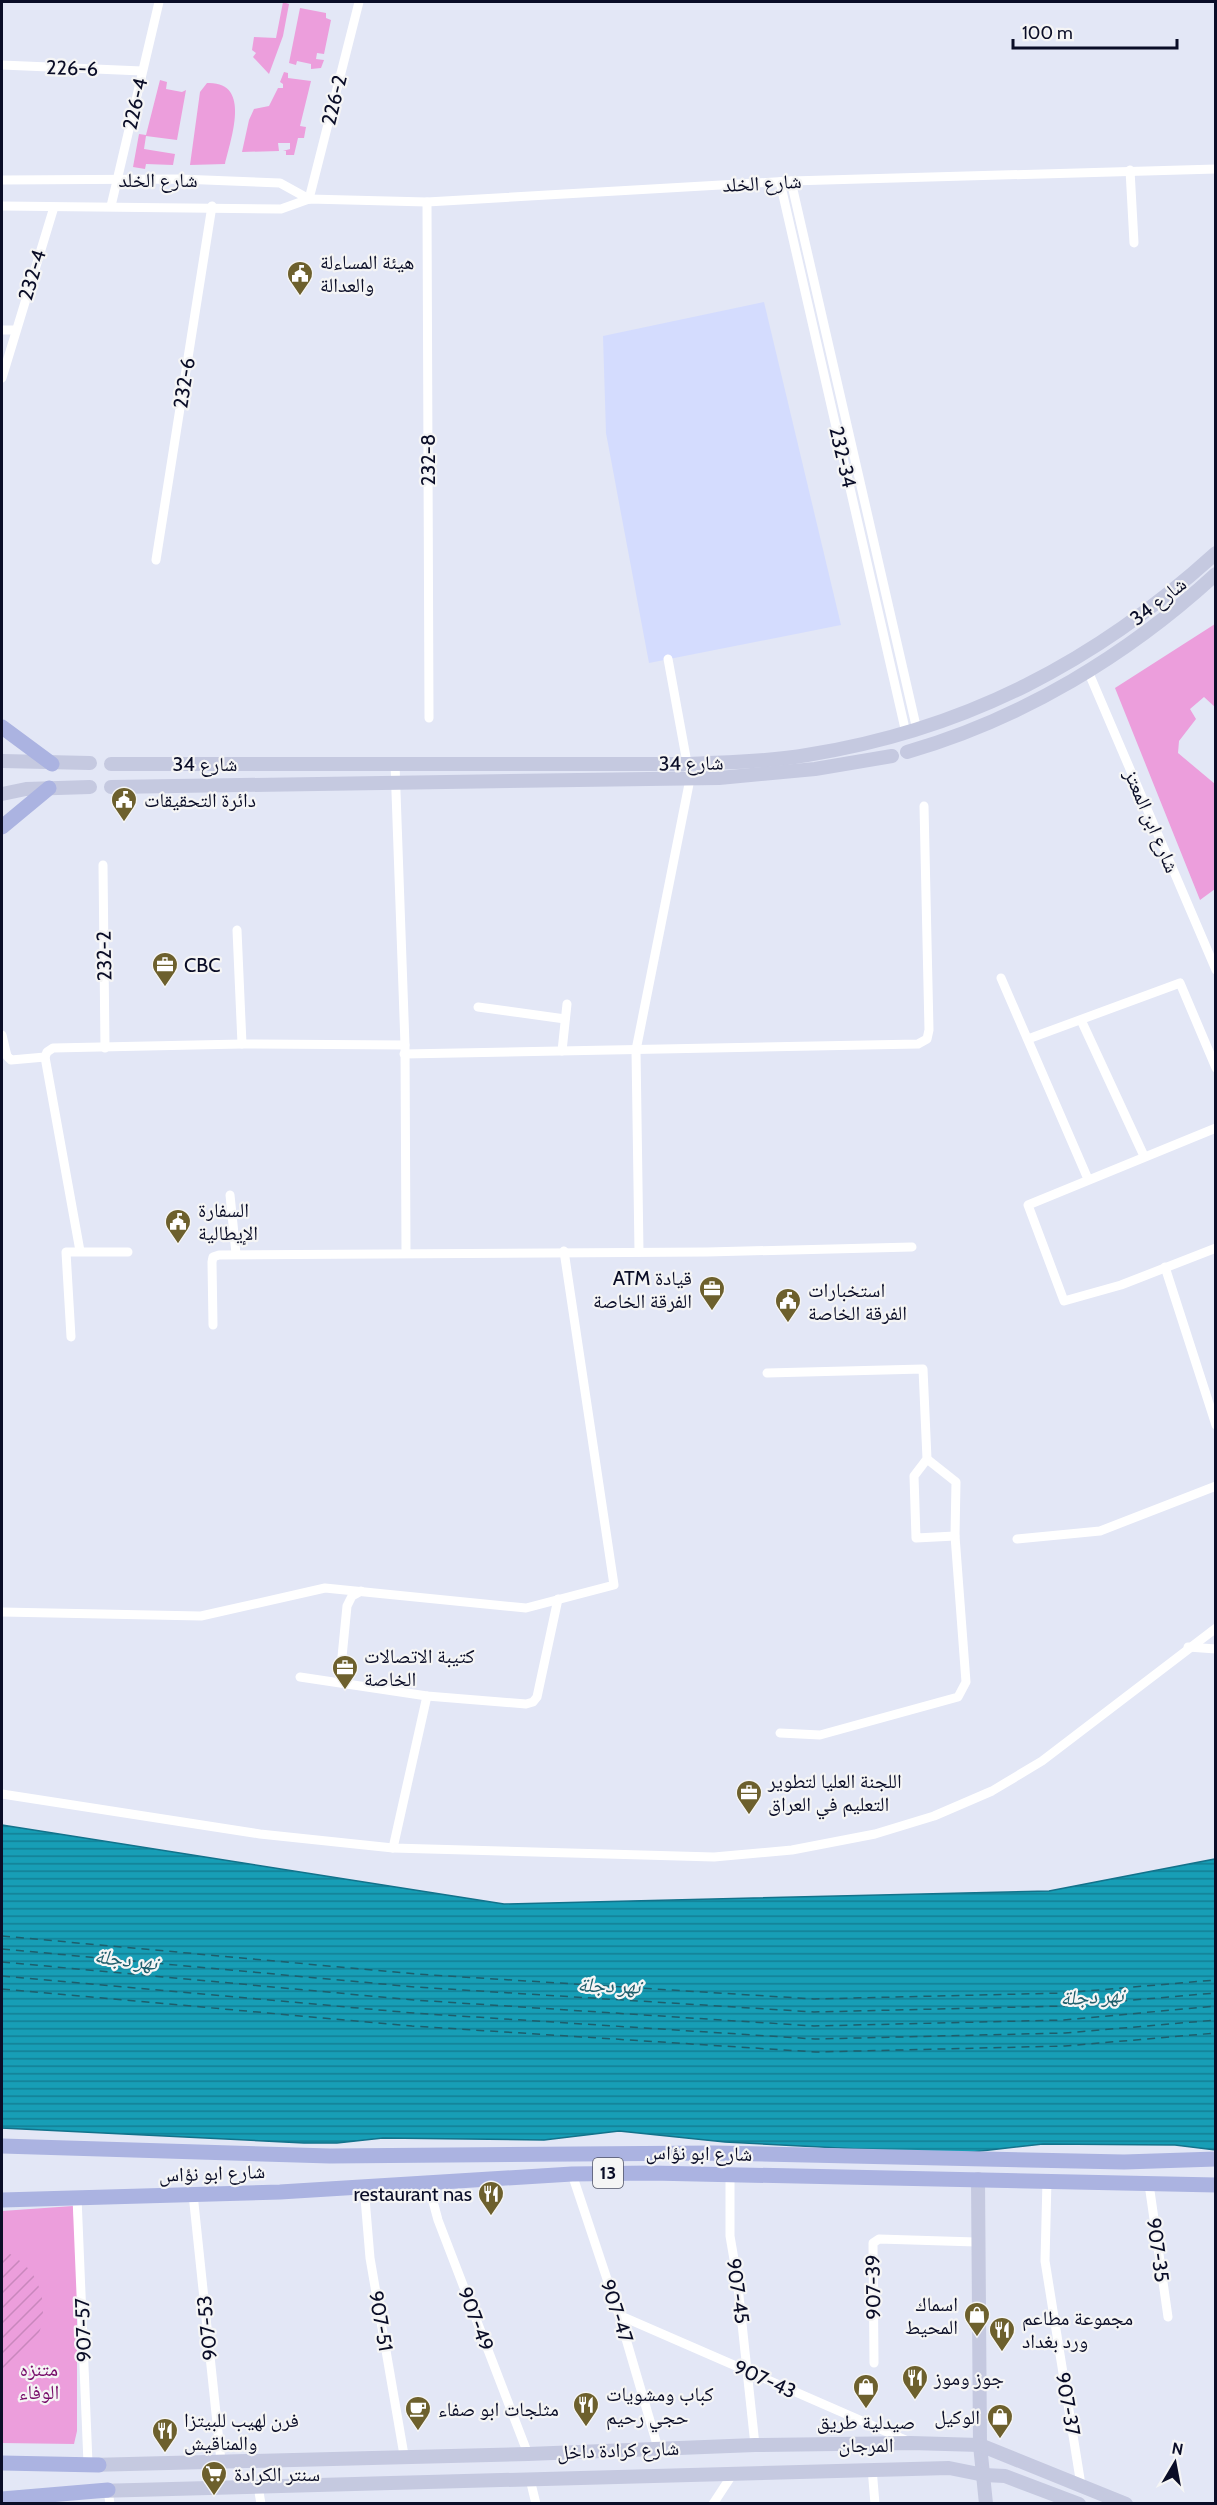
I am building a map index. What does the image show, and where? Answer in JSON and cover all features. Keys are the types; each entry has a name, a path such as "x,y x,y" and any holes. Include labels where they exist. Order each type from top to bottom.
{"main road":[{"name":"شارع 34","path":"111,764 689,764 805,756 912,731 1003,697 1085,654 1157,603 1215,553"},
{"name":"شارع 34","path":"907,752 992,721 1088,671 1155,625 1215,574"},
{"path":"2,727 52,764"},
{"name":"شارع 34","path":"111,787 690,779 781,773 892,756"},
{"path":"2,761 90,764"},
{"path":"2,794 49,788 90,787"},
{"path":"2,826 49,788"},
{"name":"شارع ابو نؤاس","path":"2,2146 330,2156 713,2153 1124,2162 1215,2159"},
{"name":"شارع ابو نؤاس","path":"6,2200 194,2194 572,2174 730,2174 1215,2185"},
{"path":"978,2179 976,2242 980,2445 986,2504"},
{"name":"شارع كرادة داخل","path":"2,2470 93,2464 404,2455 528,2454 755,2445 912,2443 980,2445 1126,2504"},
{"path":"2,2463 93,2464"},
{"name":"شارع كرادة داخل","path":"2,2493 109,2497 258,2486 872,2468 950,2468 984,2475 1005,2476 1079,2504"},
{"path":"2,2501 109,2497"}],"street":[{"name":"226-4","path":"111,206 159,2"},
{"name":"226-2","path":"309,199 359,2"},
{"name":"226-6","path":"2,65 142,71"},
{"name":"شارع الخلد","path":"2,206 212,206 281,209 309,199 427,202 791,181 1215,169"},
{"path":"1130,170 1134,243"},
{"name":"شارع الخلد","path":"2,180 180,179 280,183 309,199"},
{"name":"232-34","path":"791,181 912,731"},
{"name":"232-34","path":"780,182 912,731"},
{"name":"232-8","path":"427,202 429,718"},
{"path":"786,207 797,205"},
{"name":"232-6","path":"156,560 212,206"},
{"name":"232-4","path":"2,378 54,207"},
{"path":"2,330 15,330"},
{"path":"639,1252 636,1050 690,779 668,659"},
{"name":"شارع ابن المعتز","path":"1088,671 1215,970"},
{"path":"395,764 404,1049 406,1253"},
{"path":"80,1251 45,1057 47,1052 53,1048 242,1044 562,1051 918,1044 927,1039 929,1030 924,806"},
{"name":"232-2","path":"103,865 105,1048"},
{"path":"237,930 242,1044"},
{"path":"1001,978 1088,1179"},
{"path":"1028,1038 1180,983 1215,1068"},
{"path":"562,1051 567,1004"},
{"path":"478,1006 565,1019"},
{"path":"1081,1020 1144,1156"},
{"path":"2,1035 7,1056 11,1060 45,1057"},
{"path":"1215,1128 1028,1205 1064,1301 1121,1285 1215,1248"},
{"path":"230,1195 236,1254"},
{"path":"213,1325 213,1257 236,1254 639,1252 912,1247"},
{"path":"2,1612 201,1616 326,1588 526,1608 614,1585 564,1251"},
{"path":"71,1337 66,1252 128,1252"},
{"path":"1166,1267 1215,1425"},
{"path":"767,1373 923,1369 927,1459 914,1476 916,1538 956,1536"},
{"path":"780,1733 820,1735 958,1697 966,1682 956,1536 956,1482 927,1459"},
{"path":"1017,1539 1100,1531 1215,1486"},
{"path":"348,1684 341,1667 347,1606 352,1596 361,1591"},
{"path":"300,1677 427,1696 526,1704 533,1702 537,1697 558,1599"},
{"path":"2,1794 260,1834 393,1848 714,1857 792,1850 875,1834 934,1816 992,1791 1042,1761 1215,1628"},
{"path":"1188,1647 1215,1648"},
{"path":"393,1848 427,1696"},
{"name":"907-47","path":"572,2174 619,2314 658,2448"},
{"name":"907-45","path":"730,2174 730,2235 749,2372 755,2445"},
{"name":"907-37","path":"1047,2180 1045,2261 1081,2485"},
{"name":"907-49","path":"428,2182 438,2220 528,2454"},
{"name":"907-35","path":"1149,2184 1168,2317"},
{"name":"907-51","path":"364,2186 370,2258 404,2455"},
{"name":"907-53","path":"194,2194 221,2461"},
{"name":"907-57","path":"77,2197 93,2464"},
{"name":"907-39","path":"874,2363 873,2243 879,2239 976,2242"},
{"name":"907-43","path":"619,2314 912,2443"},
{"path":"872,2468 875,2504"},
{"path":"713,2504 734,2472"},
{"path":"530,2479 536,2504"},
{"path":"258,2486 261,2504"}],"shaded area":[{"path":"764,302 841,625 649,663 606,433 603,336"}],"green space":[{"path":"283,2 289,4 283,36 269,74 253,57 256,53 252,50 254,37 276,38"},
{"path":"300,8 326,13 326,18 331,20 324,54 317,53 316,59 324,60 321,68 311,69 311,64 297,61 296,65 289,63"},
{"path":"284,72 288,73 288,78 311,81 300,126 306,127 304,138 298,138 294,155 286,155 286,151 283,151 290,149 290,143 278,143 279,151 242,152 249,120 254,109 269,106 278,88 283,88 280,82"},
{"path":"160,80 167,82 166,89 182,92 186,90 177,140 146,136 144,149 175,154 173,165 146,164 145,169 133,167 139,134 146,135"},
{"path":"207,83 221,85 230,91 234,101 234,126 225,164 190,165 200,92"},
{"path":"1215,624 1215,707 1204,697 1190,709 1196,719 1179,741 1178,753 1215,784 1215,889 1200,900 1115,688"},
{"name":"متنزه الوفاء","path":"73,2206 77,2257 77,2431 74,2444 2,2443 2,2211"},
{"path":"2,2249 30,2270 41,2293 43,2307 39,2334 33,2346 25,2357 2,2372"}],"water":[{"name":"نهر دجلة","path":"2,1825 504,1904 1049,1891 1215,1859 1215,2150 1175,2145 1043,2144 955,2154 725,2142 619,2131 544,2140 383,2138 337,2143 304,2143 2,2128"}],"ferry route":[{"path":"2,1936 416,1974 814,1999 1063,1993 1216,1980"},
{"path":"2,1949 415,1987 814,2012 1063,2006 1216,1993"},
{"path":"2,1962 414,2000 814,2026 1064,2020 1216,2006"},
{"path":"2,1976 413,2013 815,2039 1065,2033 1216,2020"},
{"path":"2,1989 412,2026 816,2052 1065,2046 1216,2033"}],"place":[{"name":"هيئة المساءلة والعدالة","path":"300,297"},
{"name":"دائرة التحقيقات","path":"124,823"},
{"name":"CBC","path":"165,988"},
{"name":"السفارة الإيطالية","path":"178,1245"},
{"name":"ATM قيادة الفرقة الخاصة","path":"712,1312"},
{"name":"استخبارات الفرقة الخاصة","path":"788,1324"},
{"name":"كتيبة الاتصالات الخاصة","path":"345,1691"},
{"name":"اللجنة العليا لتطوير التعليم في العراق","path":"749,1816"},
{"name":"restaurant nas","path":"491,2217"},
{"name":"اسماك المحيط","path":"977,2338"},
{"name":"مجموعة مطاعم ورد بغداد","path":"1002,2353"},
{"name":"جوز وموز","path":"915,2401"},
{"name":"صيدلية طريق المرجان","path":"866,2410"},
{"name":"كباب ومشويات حجي رحيم","path":"586,2428"},
{"name":"مثلجات ابو صفاء","path":"418,2432"},
{"name":"الوكيل","path":"1000,2440"},
{"name":"فرن لهيب للبيتزا والمناقيش","path":"165,2454"},
{"name":"سنتر الكرادة","path":"214,2497"}]}
